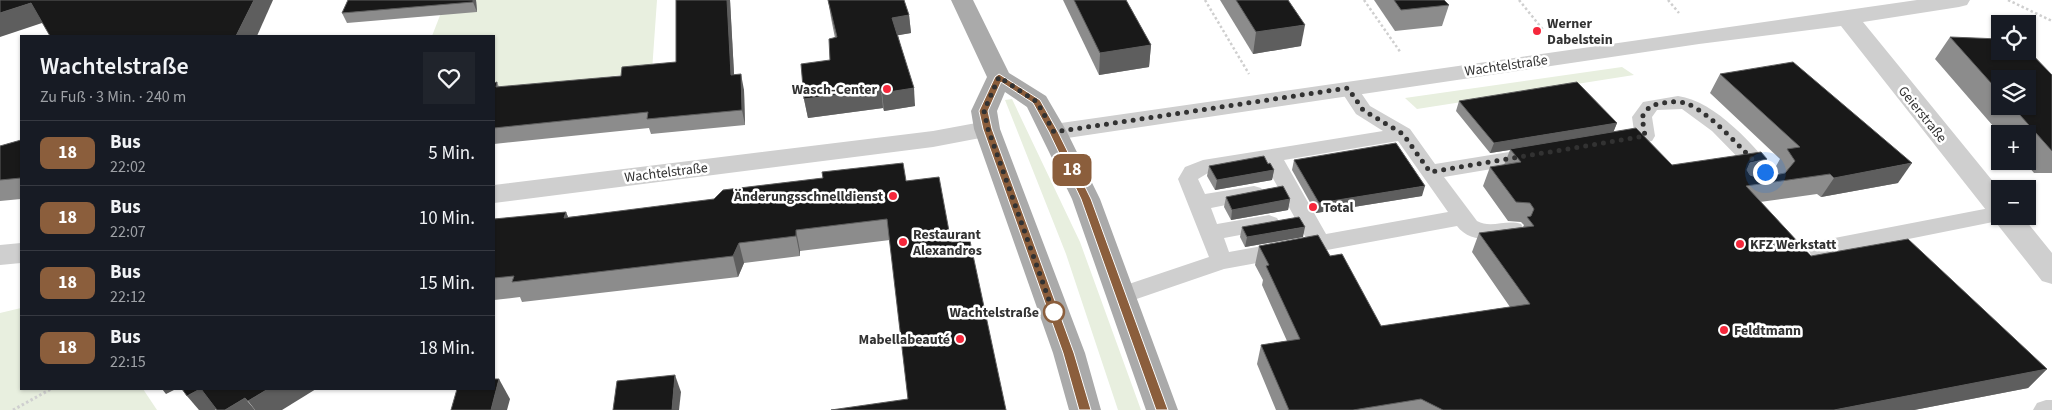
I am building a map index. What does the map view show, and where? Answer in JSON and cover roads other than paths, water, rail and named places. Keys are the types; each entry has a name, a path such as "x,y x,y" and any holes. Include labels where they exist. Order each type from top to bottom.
{"main road":[{"path":"962,0 999,77 1037,102 1054,132 1086,199 1162,410"},
{"path":"999,77 984,111 988,129 1069,353 1085,410"}],"street":[{"name":"Wachtelstraße","path":"1054,132 1418,77 1847,18 1948,1"},
{"name":"Geierstraße","path":"1847,18 1991,198"},
{"name":"Wachtelstraße","path":"495,194 933,139 988,129"},
{"path":"2013,225 2052,273"},
{"path":"0,255 20,253"}],"lane":[{"path":"1348,88 1363,110 1403,134 1463,217 1476,231 1487,233 1513,228"},
{"path":"1596,144 1645,136 1642,117 1650,106 1669,101 1687,104 1702,112 1770,180 1766,185 1747,188"},
{"path":"1222,260 1188,179 1192,172 1203,167 1403,134"},
{"path":"1430,172 1557,151"},
{"path":"1271,156 1320,243"},
{"path":"1197,202 1289,186"},
{"path":"1210,233 1305,216"},
{"path":"1819,249 1991,216"},
{"path":"1122,295 1222,260 1463,217"},
{"path":"2046,410 2052,410"}],"place":[{"name":"Werner Dabelstein","path":"1537,31"},
{"name":"Wasch-Center","path":"887,89"},
{"name":"Änderungsschnelldienst","path":"893,196"},
{"name":"Total","path":"1313,207"},
{"name":"Restaurant Alexandros","path":"903,242"},
{"name":"KFZ Werkstatt","path":"1740,244"},
{"name":"Wachtelstraße","path":"1054,312"},
{"name":"Feldtmann","path":"1724,330"},
{"name":"Mabellabeauté","path":"960,339"}]}
